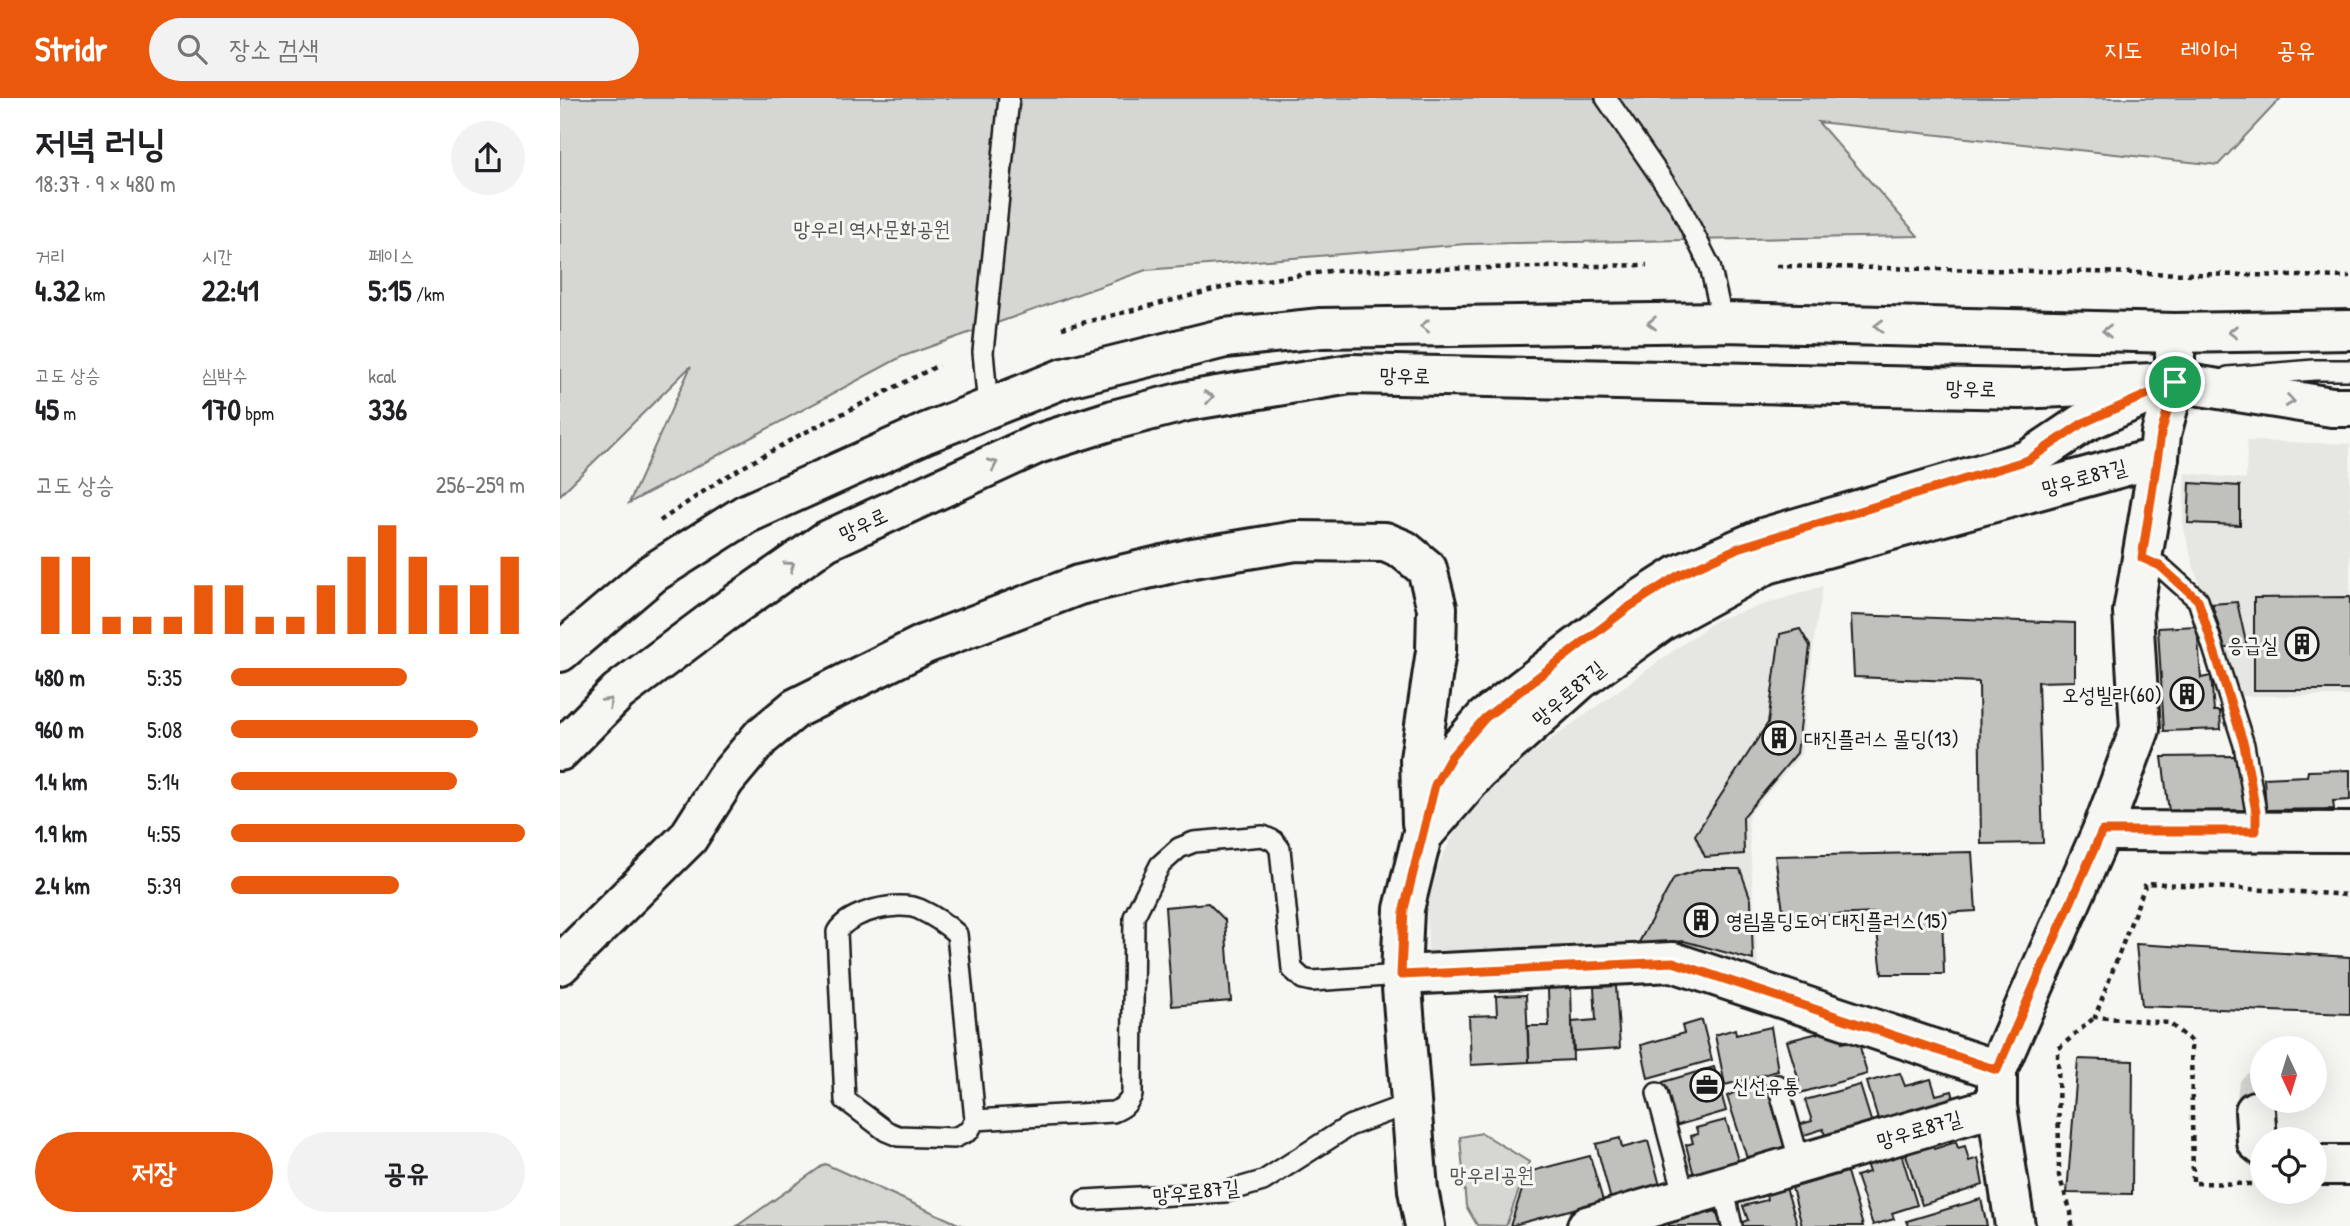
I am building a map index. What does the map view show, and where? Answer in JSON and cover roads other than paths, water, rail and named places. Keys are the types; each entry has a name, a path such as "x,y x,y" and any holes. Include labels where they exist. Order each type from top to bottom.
{"street":[{"path":"560,652 653,573 746,514 988,408 1064,378 1225,338 1321,328 1723,322 2175,333 2350,330"},
{"path":"2015,1226 1997,1088 2102,831 2140,729 2133,612 2161,434 2175,382 2175,333"},
{"name":"망우로","path":"560,751 618,692 826,541 1037,444 1112,420 1187,401 1350,374 2020,389 2175,382 2332,407 2350,407"},
{"name":"망우로87길","path":"1425,1226 1418,1190 1401,975 1404,909 1435,785 1451,757 1485,718 1629,607 1679,575 1766,537 2028,460 2083,423 2175,382"},
{"name":"망우로87길","path":"1422,836 1477,772 1580,680 1662,621 1767,564 2159,457"},
{"path":"560,965 688,838 725,780 761,737 796,708 925,644 1079,585 1193,558 1296,541 1385,542 1404,550 1427,569 1437,608 1436,651 1420,760 1422,836"},
{"path":"2102,831 2350,832"},
{"path":"1401,975 1673,962 1997,1088"},
{"name":"망우로87길","path":"1587,1226 1800,1164 1997,1088"},
{"path":"2327,1165 2350,1165"}],"lane":[{"path":"988,408 983,352 1009,98"},
{"path":"1605,98 1679,204 1710,266 1723,322"},
{"path":"2175,382 2314,370 2350,370"},
{"path":"2142,558 2160,566 2198,600 2244,745 2256,812 2256,831"},
{"path":"975,1120 1113,1112 1128,1103 1132,1095 1134,917 1160,865 1179,848 1194,842 1251,836 1263,836 1274,841 1280,849 1292,969 1303,979 1312,981 1401,975"},
{"path":"908,906 917,908 957,934 975,1120 969,1131 954,1138 898,1136 886,1131 845,1100 837,932 848,920 871,910 908,906"},
{"path":"1778,1085 1800,1164"},
{"path":"1657,1093 1685,1197"},
{"name":"망우로87길","path":"1085,1200 1224,1192 1245,1187 1263,1181 1349,1126 1410,1103"},
{"path":"1723,1186 1732,1226"}],"place":[{"name":"응급실","path":"2302,644"},
{"name":"오성빌라(60)","path":"2187,694"},
{"name":"대진플러스 몰딩(13)","path":"1779,738"},
{"name":"영림몰딩도어 대진플러스(15)","path":"1701,920"},
{"name":"신선유통","path":"1707,1085"}],"park label":[{"name":"망우리 역사문화공원","path":"872,228"},
{"name":"망우리공원","path":"1492,1174"}]}
